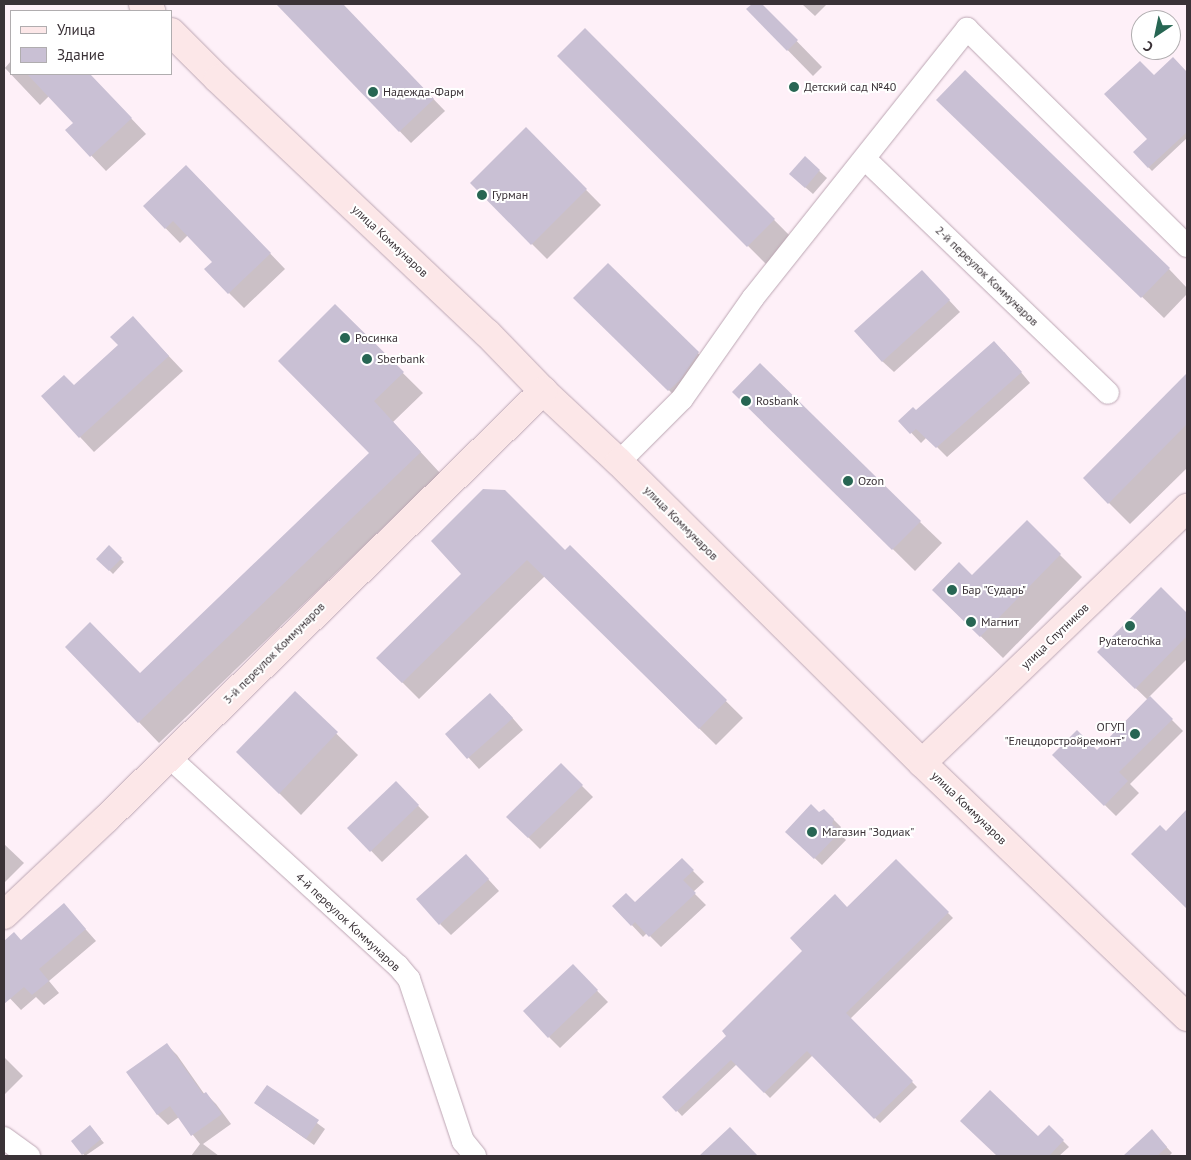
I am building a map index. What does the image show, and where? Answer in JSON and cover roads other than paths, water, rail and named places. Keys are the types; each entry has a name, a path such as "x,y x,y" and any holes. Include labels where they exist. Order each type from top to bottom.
{"main road":[{"name":"улица Коммунаров","path":"172,33 487,334 543,391 620,462 922,763 1187,1017"},
{"name":"3-й переулок Коммунаров","path":"4,915 169,757 543,391"},
{"name":"улица Спутников","path":"922,763 1187,508"}],"street":[{"path":"620,462 682,399 753,298 967,29 1187,246"},
{"name":"2-й переулок Коммунаров","path":"865,159 1108,393"},
{"name":"4-й переулок Коммунаров","path":"169,757 398,966 409,979 463,1141 476,1156"},
{"path":"4,1138 29,1156"}],"place":[{"name":"Детский сад №40","path":"794,87"},
{"name":"Надежда-Фарм","path":"373,92"},
{"name":"Гурман","path":"482,195"},
{"name":"Росинка","path":"345,338"},
{"name":"Sberbank","path":"367,359"},
{"name":"Rosbank","path":"746,401"},
{"name":"Ozon","path":"848,481"},
{"name":"Бар \"Сударь\"","path":"952,590"},
{"name":"Магнит","path":"971,622"},
{"name":"Pyaterochka","path":"1130,626"},
{"name":"ОГУП \"Елецдорстройремонт\"","path":"1135,734"},
{"name":"Магазин \"Зодиак\"","path":"812,832"}]}
